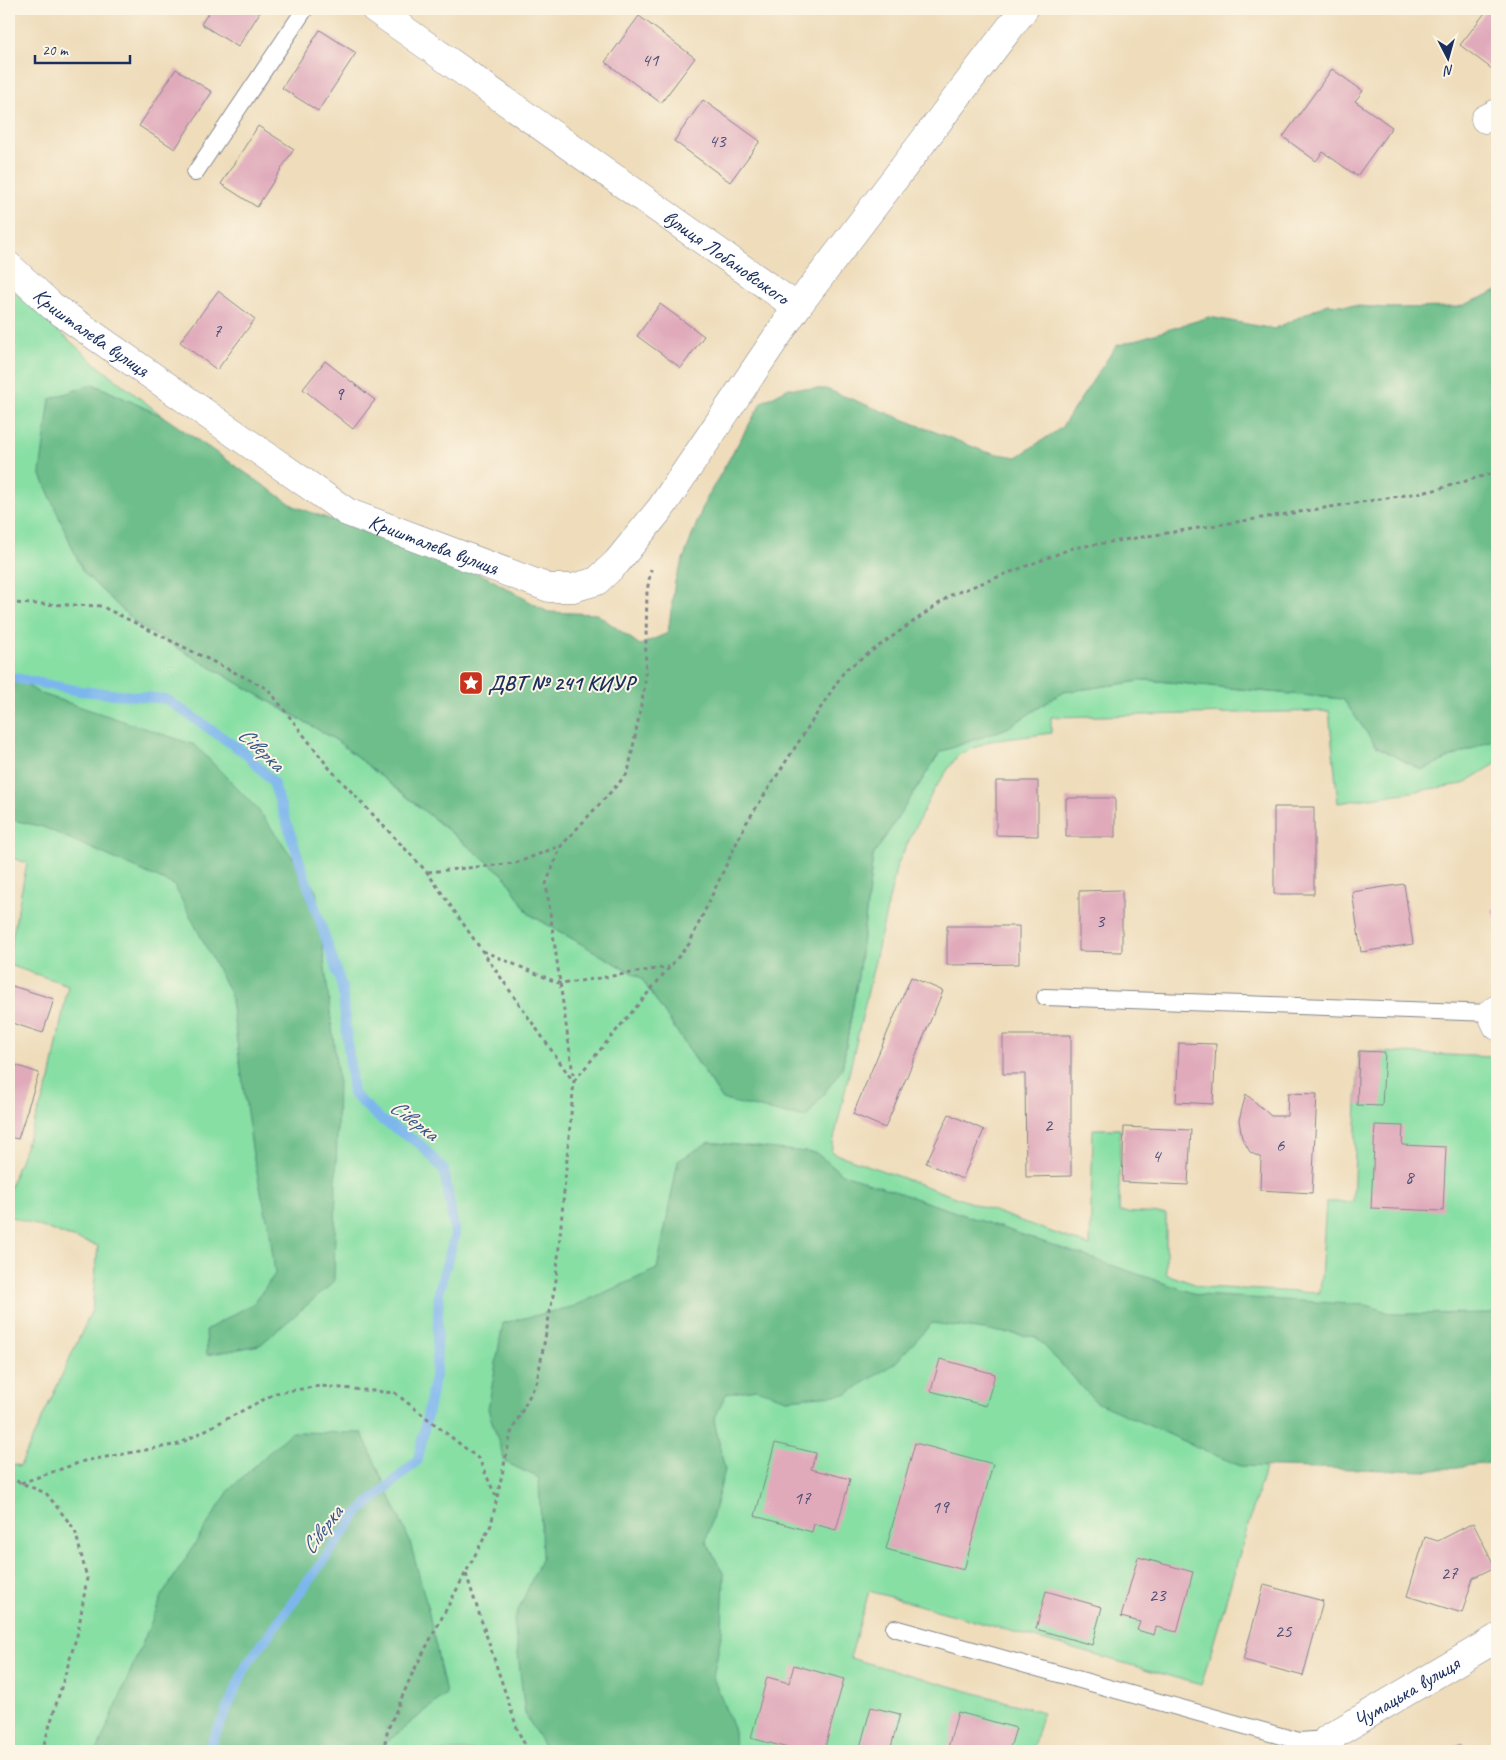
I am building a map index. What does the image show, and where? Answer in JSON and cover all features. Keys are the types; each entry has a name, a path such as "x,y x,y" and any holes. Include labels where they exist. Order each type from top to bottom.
{"street":[{"name":"вулиця Лобановського","path":"374,9 797,307 1024,9"},
{"name":"Кришталева вулиця","path":"9,266 52,306 347,512 549,588 573,588 597,580 617,562 661,508 797,307"},
{"name":"Чумацька вулиця","path":"1329,1745 1497,1638"}],"lane":[{"path":"195,173 305,9"},
{"path":"1045,997 1495,1016"},
{"path":"894,1628 1299,1741 1329,1745"}],"path":[{"path":"574,1081 689,944 745,825 845,670 951,595 1073,548 1431,491 1497,472"},
{"path":"383,1751 388,1729 413,1672 491,1526 511,1434 537,1381 556,1280 574,1081 546,884 561,846 628,773 645,686 647,591 652,563"},
{"path":"9,603 102,606 268,689 330,769 427,872 574,1081"},
{"path":"427,872 516,864 561,846"},
{"path":"482,950 561,984 670,967"},
{"path":"20,1483 84,1461 179,1444 276,1393 320,1386 395,1393 479,1458 497,1499"},
{"path":"9,1478 46,1493 75,1530 87,1578 78,1632 42,1751"},
{"path":"466,1574 518,1732 528,1751"}],"green space":[{"path":"9,287 97,365 164,417 93,384 83,572 138,625 336,740 504,875 529,914 641,978 723,1100 842,1069 858,976 873,856 940,752 1007,728 1063,692 1147,680 1343,699 1376,746 1421,770 1497,738 1497,763 1463,784 1338,803 1329,711 1051,717 1051,733 990,741 958,755 933,791 897,865 831,1152 1090,1246 1093,1129 1120,1129 1119,1212 1166,1214 1166,1274 1203,1287 1320,1293 1326,1202 1353,1202 1359,1051 1492,1057 1497,1066 1497,1455 1273,1441 1201,1685 869,1591 850,1658 1043,1712 1032,1751 9,1751 9,1463 20,1466 92,1310 98,1246 9,1216 9,1190 50,1080 68,985 9,965 9,954 27,863 9,857"},
{"path":"1497,291 1497,738 1421,770 1376,746 1343,699 1147,680 1063,692 1007,728 940,752 873,856 858,976 842,1069 806,1118 723,1100 641,978 529,914 504,875 336,740 138,625 83,572 40,473 50,399 93,384 164,417 294,506 487,577 548,612 597,614 640,645 668,633 675,581 705,501 762,402 789,388 826,389 986,452 1017,457 1061,428 1116,346 1209,317 1274,329 1327,304 1388,308 1459,307"},
{"path":"9,674 39,693 195,745 259,811 316,890 338,1079 334,1282 260,1345 207,1355 206,1330 254,1303 275,1274 270,1233 253,1155 230,993 174,885 43,827 9,819"},
{"path":"709,1142 816,1153 841,1173 1199,1295 1367,1305 1393,1314 1497,1313 1497,1462 1427,1471 1240,1466 1096,1402 1036,1337 932,1323 895,1363 847,1394 787,1399 756,1389 726,1394 714,1420 725,1470 706,1541 724,1575 722,1631 713,1677 734,1731 735,1751 547,1751 525,1714 514,1620 542,1557 539,1478 505,1462 488,1409 503,1323 572,1307 657,1269 678,1161"},
{"path":"291,1432 362,1433 410,1542 428,1609 446,1694 376,1751 97,1751 163,1594 230,1489"}],"building":[{"path":"211,9 262,9 238,47 201,24"},
{"path":"1488,9 1497,9 1497,63 1492,69 1460,45"},
{"path":"639,16 695,58 661,103 605,62"},
{"path":"320,30 356,53 318,111 282,88"},
{"path":"176,69 212,92 175,149 139,126"},
{"path":"1332,69 1363,91 1355,101 1392,127 1357,176 1323,152 1316,161 1283,137"},
{"path":"703,100 760,141 730,182 674,141"},
{"path":"258,126 294,149 257,207 221,184"},
{"path":"218,291 255,319 217,370 180,342"},
{"path":"660,304 704,336 681,368 637,336"},
{"path":"325,361 375,400 353,429 303,389"},
{"path":"996,781 1038,781 1038,836 996,835"},
{"path":"1066,798 1115,798 1115,837 1066,837"},
{"path":"1274,807 1314,807 1314,894 1274,894"},
{"path":"1404,884 1413,944 1361,952 1352,892"},
{"path":"1122,890 1122,952 1079,951 1079,891"},
{"path":"1497,907 1497,920 1491,910"},
{"path":"947,926 1019,926 1019,964 947,965"},
{"path":"911,977 943,991 885,1128 853,1114"},
{"path":"9,985 54,999 43,1033 9,1022"},
{"path":"1003,1035 1071,1035 1071,1176 1026,1177 1025,1074 1003,1074"},
{"path":"1179,1043 1216,1044 1213,1104 1176,1102"},
{"path":"1359,1051 1385,1052 1382,1106 1357,1105"},
{"path":"9,1063 39,1073 18,1139 9,1137"},
{"path":"1288,1093 1317,1094 1312,1193 1260,1190 1261,1158 1250,1152 1242,1138 1239,1120 1246,1094 1271,1116 1287,1116"},
{"path":"949,1114 984,1130 962,1179 926,1163"},
{"path":"1375,1125 1403,1126 1402,1145 1446,1147 1443,1211 1371,1208"},
{"path":"1124,1127 1191,1130 1188,1185 1122,1182"},
{"path":"940,1359 995,1374 986,1406 931,1391"},
{"path":"775,1443 816,1453 811,1469 850,1479 836,1530 814,1524 812,1532 755,1516"},
{"path":"915,1443 993,1464 964,1570 886,1549"},
{"path":"1473,1523 1495,1567 1473,1578 1462,1613 1407,1596 1425,1537 1438,1541"},
{"path":"1138,1557 1193,1572 1177,1632 1156,1627 1154,1635 1137,1630 1140,1622 1121,1617"},
{"path":"1264,1585 1323,1601 1303,1676 1243,1660"},
{"path":"1046,1591 1102,1607 1092,1645 1036,1629"},
{"path":"794,1665 844,1679 824,1751 799,1751 751,1738 767,1677 789,1683"},
{"path":"871,1707 900,1714 890,1751 859,1751"},
{"path":"958,1712 1016,1728 1009,1751 947,1751"},
{"path":"1459,1744 1464,1751 1446,1751"}],"waterway":[{"name":"Сіверка","path":"9,677 80,691 166,699 245,753 273,782 342,987 353,1094 380,1119 420,1144 444,1170 455,1235 439,1290 436,1371 418,1460 358,1513 246,1666 208,1751"}],"place":[{"name":"ДВТ № 241 КИУР","path":"471,683"}]}
